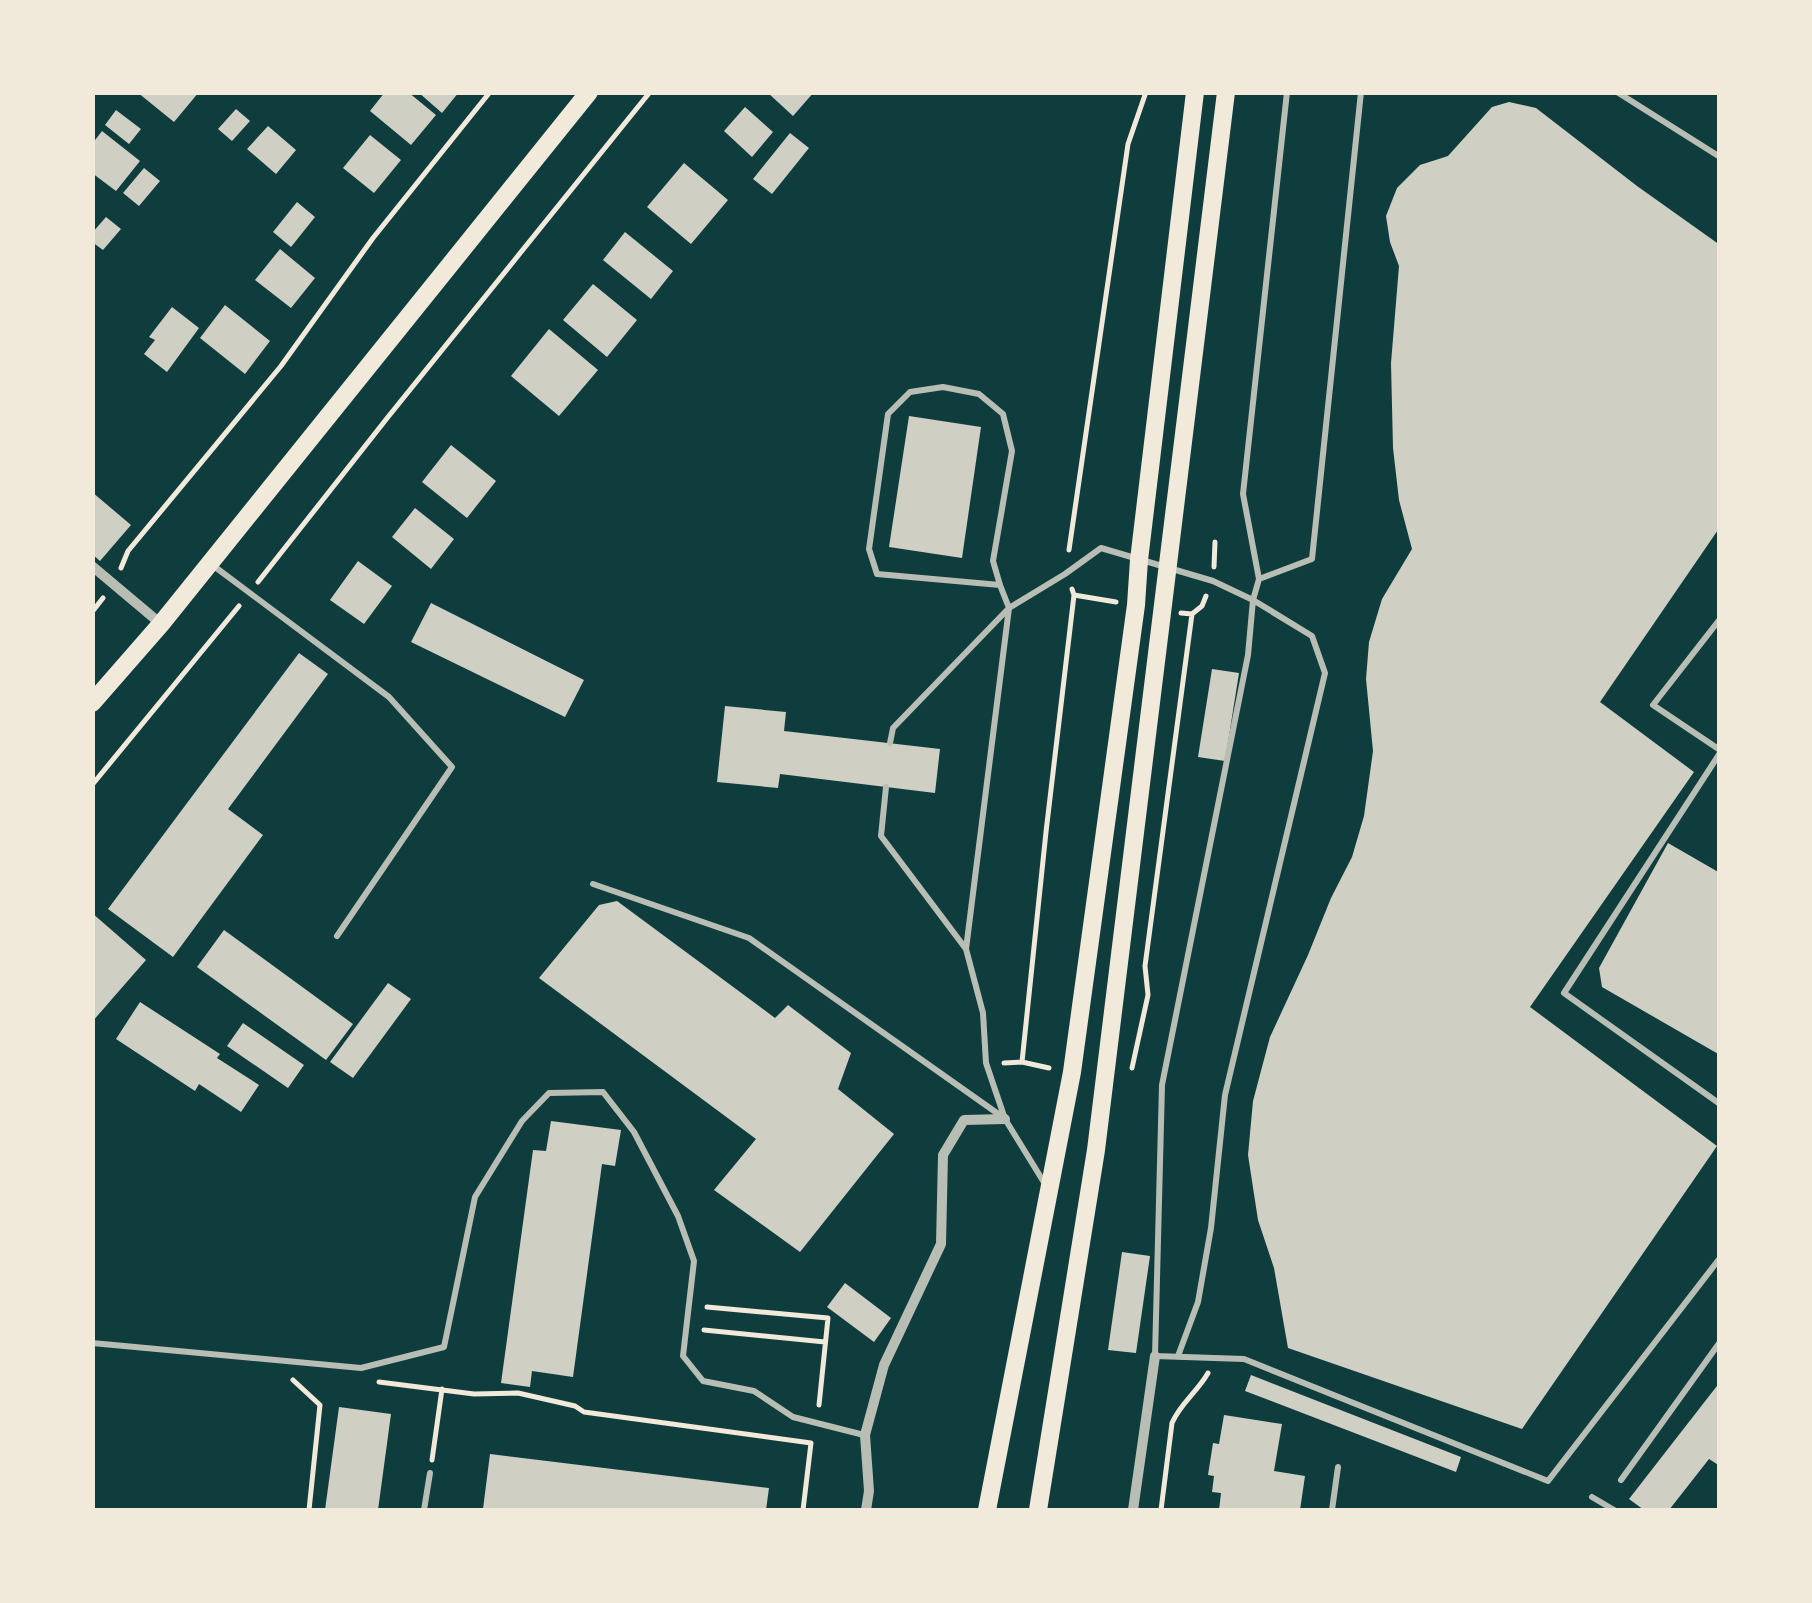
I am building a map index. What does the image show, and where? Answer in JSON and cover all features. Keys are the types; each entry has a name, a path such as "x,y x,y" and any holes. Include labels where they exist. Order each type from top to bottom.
{"main road":[{"path":"92,703 161,624 589,92"},
{"path":"987,1510 1072,1072 1136,605 1194,92"},
{"path":"1038,1510 1096,1150 1226,92"}],"street":[{"path":"92,566 161,624"},
{"path":"866,1510 869,1491 865,1435 884,1365 941,1244 943,1155 964,1120 1006,1118"},
{"path":"1132,1510 1156,1356"}],"lane":[{"path":"1287,92 1243,494 1259,579 1248,655 1162,1084 1156,1356 1244,1359 1548,1481 1720,1258"},
{"path":"1259,579 1312,559 1362,92"},
{"path":"1616,92 1720,157"},
{"path":"1000,585 877,574 869,549 888,414 910,392 943,387 979,394 1003,414 1012,451 993,560 1009,608 966,949 983,1013 986,1063 1006,1118 1048,1189"},
{"path":"890,743 893,728 1009,608 1101,548 1213,581 1312,636 1325,673 1225,1096 1212,1228 1198,1302 1178,1356"},
{"path":"210,563 389,697 452,767 336,936"},
{"path":"1720,619 1653,706 1720,752 1564,993 1720,1104"},
{"path":"886,786 881,836 966,949"},
{"path":"593,884 748,938 1006,1118"},
{"path":"92,1343 362,1368 444,1347 475,1196 522,1121 550,1093 603,1092 634,1132 678,1216 694,1262 682,1356 703,1380 754,1391 792,1417 865,1435"},
{"path":"1621,1480 1720,1342"},
{"path":"1332,1510 1338,1467"},
{"path":"424,1510 430,1473"},
{"path":"1592,1497 1614,1510"}],"path":[{"path":"92,612 115,584 128,551 281,366 373,238 490,92"},
{"path":"92,785 650,92"},
{"path":"1128,1081 1148,995 1146,966 1192,614"},
{"path":"986,1063 1022,1062 1049,1068"},
{"path":"689,1305 828,1318 803,1510"},
{"path":"686,1328 825,1342"},
{"path":"306,1378 290,1378 320,1405 308,1510"},
{"path":"376,1382 474,1394 518,1393 576,1406 584,1412 811,1443"},
{"path":"1161,1510 1172,1423 1200,1386"},
{"path":"430,1473 442,1389"}],"building":[{"path":"137,92 199,92 174,122"},
{"path":"385,92 408,92 436,115 411,145 370,111"},
{"path":"418,92 459,92 442,113"},
{"path":"767,92 814,92 793,116"},
{"path":"1509,102 1536,108 1720,245 1720,527 1600,702 1694,772 1530,1007 1717,1146 1522,1429 1288,1348 1274,1268 1258,1220 1248,1155 1253,1101 1270,1037 1352,857 1364,816 1373,751 1366,679 1369,642 1382,599 1412,549 1399,500 1393,448 1391,363 1399,266 1386,216 1397,188 1420,165 1448,156 1492,107"},
{"path":"745,107 773,132 752,157 724,131"},
{"path":"236,109 250,121 232,141 218,129"},
{"path":"116,110 141,129 129,144 105,125"},
{"path":"268,126 296,150 276,174 247,149"},
{"path":"102,131 140,161 116,191 92,173 92,144"},
{"path":"790,133 809,148 772,194 753,179"},
{"path":"370,135 401,160 374,193 343,168"},
{"path":"684,163 728,200 691,244 647,207"},
{"path":"144,168 160,181 139,206 123,193"},
{"path":"297,202 315,217 291,247 273,232"},
{"path":"106,217 121,229 103,250 92,242 92,233"},
{"path":"625,232 673,271 651,299 603,260"},
{"path":"280,249 315,278 291,308 255,280"},
{"path":"593,284 637,320 607,357 563,320"},
{"path":"225,305 270,341 245,374 200,338"},
{"path":"172,307 199,328 167,372 144,354 155,340 149,337"},
{"path":"549,329 598,370 559,416 511,376"},
{"path":"909,416 981,427 962,558 889,547"},
{"path":"451,445 496,481 467,518 422,482"},
{"path":"92,492 131,525 100,561 92,554"},
{"path":"415,508 454,539 431,569 392,537"},
{"path":"358,561 392,586 364,624 330,600"},
{"path":"431,603 584,680 565,717 411,642"},
{"path":"299,653 328,674 228,809 263,835 173,957 108,909"},
{"path":"1212,669 1239,673 1225,761 1198,757"},
{"path":"725,706 786,712 784,731 940,749 935,793 780,774 778,788 717,782"},
{"path":"1668,843 1720,873 1720,1055 1602,987 1599,968"},
{"path":"617,901 775,1018 788,1005 851,1053 838,1089 894,1134 800,1252 714,1190 756,1139 539,978 599,905"},
{"path":"92,913 146,960 92,1022"},
{"path":"224,930 353,1024 326,1060 197,967"},
{"path":"388,983 411,999 353,1078 330,1062"},
{"path":"140,1002 220,1054 217,1058 259,1085 241,1112 199,1084 195,1091 116,1039"},
{"path":"243,1023 304,1065 288,1088 227,1046"},
{"path":"551,1121 621,1130 615,1166 602,1164 573,1377 532,1371 530,1387 501,1383 533,1150 546,1151"},
{"path":"1122,1252 1150,1256 1136,1353 1108,1350"},
{"path":"845,1283 891,1318 874,1342 827,1307"},
{"path":"1251,1375 1461,1457 1456,1472 1245,1391"},
{"path":"1720,1382 1720,1466 1709,1459 1669,1510 1644,1510 1629,1499"},
{"path":"339,1407 391,1414 378,1510 325,1510"},
{"path":"1224,1415 1282,1424 1274,1471 1305,1476 1300,1510 1219,1510 1221,1493 1212,1492 1214,1476 1208,1475 1213,1443 1219,1444"},
{"path":"490,1454 769,1488 766,1510 483,1509"}]}
